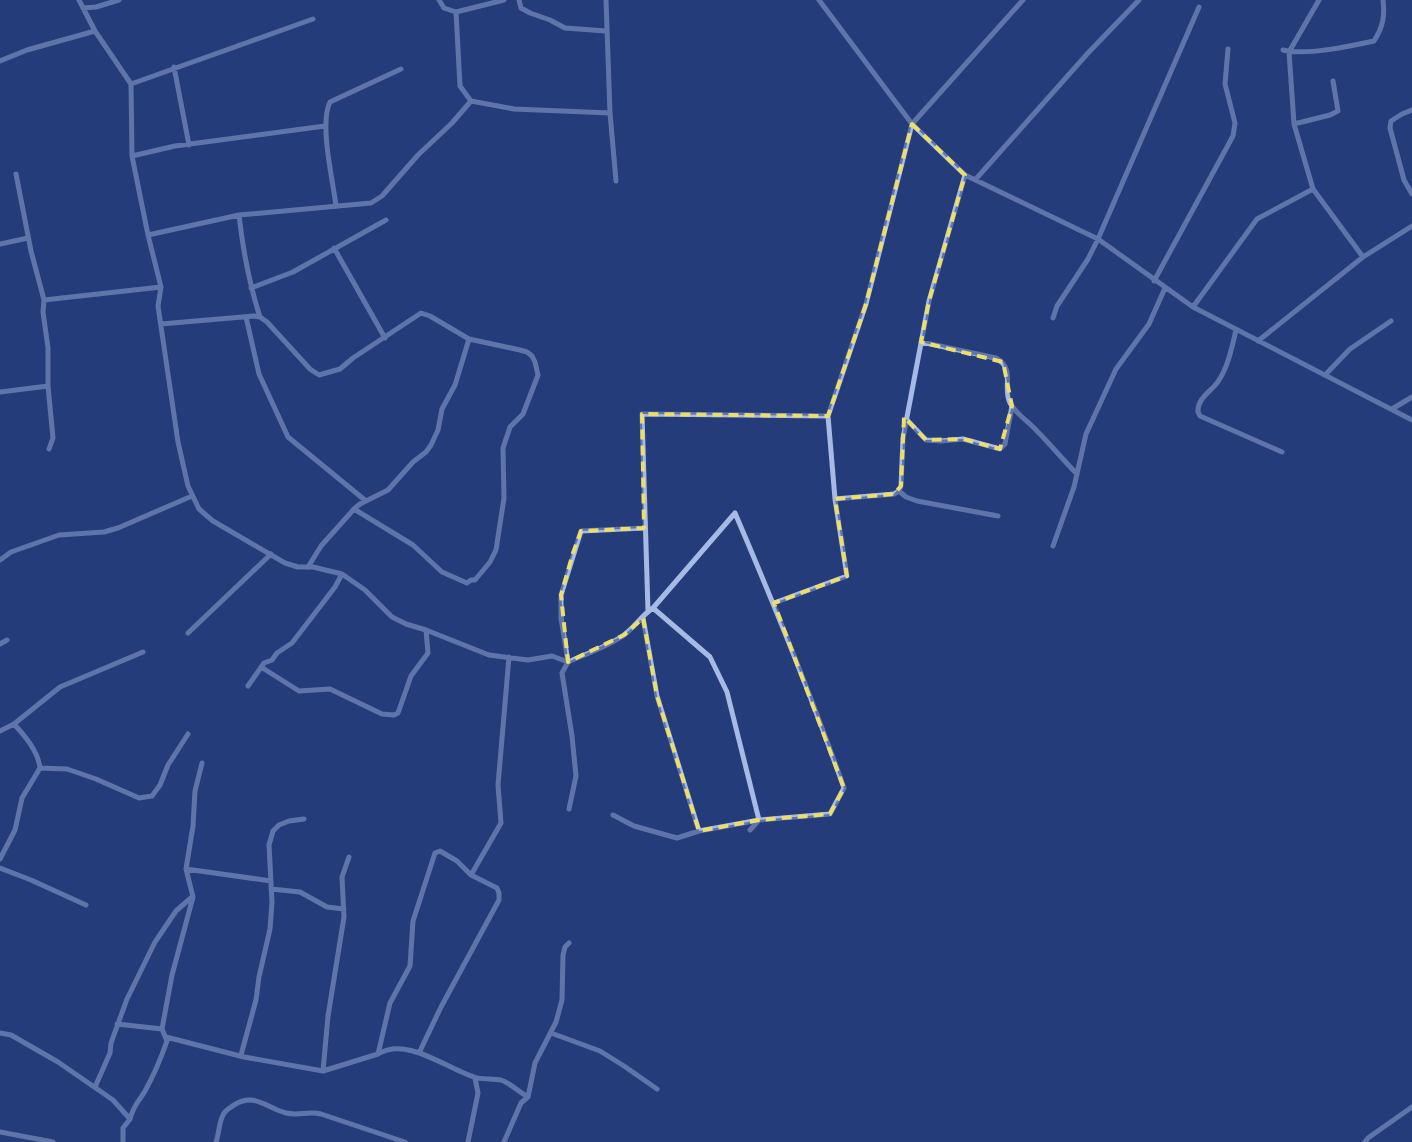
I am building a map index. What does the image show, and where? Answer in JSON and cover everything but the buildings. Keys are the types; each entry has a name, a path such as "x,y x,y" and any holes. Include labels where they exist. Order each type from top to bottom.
{"street":[{"path":"78,0 131,84 132,156 161,287 158,306 178,442 188,486 199,509 213,521 285,563 342,574 365,590 392,617 406,624 489,655 528,660 552,656 568,662"},
{"path":"83,8 96,7 118,0"},
{"path":"439,0 444,8 456,12 504,0"},
{"path":"518,0 521,8 565,28 606,31"},
{"path":"606,0 610,112 616,182"},
{"path":"819,0 912,124 965,175 1098,239 1193,307 1412,420"},
{"path":"774,603 847,576 835,499 828,416 866,304 912,124 1022,0"},
{"path":"975,180 1088,53 1140,0"},
{"path":"1319,0 1289,52 1294,124 1313,189 1363,257"},
{"path":"1283,50 1289,52 1337,48 1374,41 1382,30 1385,13 1383,0"},
{"path":"1053,318 1057,306 1088,259 1098,239 1199,7"},
{"path":"456,12 460,86 471,100 514,109 610,112"},
{"path":"131,84 313,18"},
{"path":"0,61 27,50 96,31"},
{"path":"1154,280 1233,136 1236,123 1225,84 1228,49"},
{"path":"174,67 189,145"},
{"path":"336,206 325,126 326,109 330,102 401,69"},
{"path":"1294,124 1330,116 1338,110 1333,81"},
{"path":"148,235 240,215 371,203 382,196 418,155 452,123 471,100"},
{"path":"1412,110 1391,121 1390,128 1404,180 1412,194"},
{"path":"132,156 174,146 325,126"},
{"path":"16,174 28,238 44,300 43,312 48,348 48,386 52,438 49,450"},
{"path":"899,492 901,486 903,438 929,301 965,175"},
{"path":"1193,307 1257,219 1313,189"},
{"path":"240,215 244,257 260,318"},
{"path":"251,288 293,272 386,220"},
{"path":"1258,341 1363,257 1412,226"},
{"path":"0,244 28,238"},
{"path":"334,248 385,338"},
{"path":"44,300 161,287"},
{"path":"1053,546 1065,516 1086,434 1116,369 1149,324 1165,288"},
{"path":"161,324 246,317 260,318 318,375 340,369 421,314 430,316 469,339 527,352 535,362 538,375 523,414 510,427 503,448 504,498 496,550 490,562 475,580 467,584 442,572 413,545 354,509"},
{"path":"246,317 259,374 288,437 366,501"},
{"path":"1325,375 1350,349 1391,321"},
{"path":"1236,330 1226,367 1217,382 1200,402 1198,412 1200,416 1282,452"},
{"path":"308,567 321,546 354,509 388,490 431,445 438,430 442,409 455,385 469,339"},
{"path":"922,342 996,358 1003,362 1007,368 1008,399 1012,406 1077,474"},
{"path":"0,392 48,386"},
{"path":"1392,409 1412,397"},
{"path":"907,420 926,440 963,439 1000,449 1005,444 1012,406"},
{"path":"759,820 727,692 710,657 650,610 644,528 642,414 828,416"},
{"path":"835,499 899,492"},
{"path":"899,492 917,501 998,516"},
{"path":"0,560 11,552 59,535 104,532 118,528 192,496"},
{"path":"569,808 576,776 562,673 568,662 624,635 643,618 735,513 774,603 820,719 844,788 830,814 759,820 699,831 677,838 634,826 613,814"},
{"path":"568,662 561,618 561,595 581,531 644,528"},
{"path":"188,633 271,554"},
{"path":"248,686 264,663 272,660 292,643 335,587 342,574"},
{"path":"643,618 657,696 699,831"},
{"path":"261,667 300,691 330,689 382,714 394,715 398,713 411,676 428,653 426,630"},
{"path":"0,644 7,640"},
{"path":"0,731 14,724 60,687 143,652"},
{"path":"471,875 501,823 498,785 509,657"},
{"path":"0,859 11,841 15,830 22,798 40,768 39,761 24,734 14,724"},
{"path":"40,768 67,769 96,779 139,798 146,798 152,796 160,785 168,765 188,734"},
{"path":"123,1142 123,1128 130,1118 133,1106 143,1094 159,1064 167,1041 162,1029 172,975 193,897 186,869 194,826 196,791 202,763"},
{"path":"241,1055 256,1000 259,976 270,929 272,902 269,845 273,830 279,824 304,819"},
{"path":"750,830 759,820"},
{"path":"378,1054 390,1004 410,966 413,921 435,853 444,851 471,875 497,888 499,900 418,1053"},
{"path":"323,1071 328,1016 340,954 344,909 342,877 349,856"},
{"path":"0,868 86,905"},
{"path":"186,869 271,881"},
{"path":"271,889 300,892 327,907 344,909"},
{"path":"95,1087 110,1053 111,1043 127,999 155,942 176,911 193,897"},
{"path":"504,1142 521,1103 528,1097 535,1063 551,1033 561,1008 563,955 565,947 569,944"},
{"path":"118,1024 162,1029"},
{"path":"0,1033 11,1035 58,1062 113,1100 130,1118"},
{"path":"551,1033 600,1051 656,1089"},
{"path":"166,1037 262,1060 323,1071 378,1054 386,1049 396,1049 418,1053 475,1078 501,1080 528,1097"},
{"path":"468,1142 478,1092 475,1078"},
{"path":"216,1142 222,1116 226,1110 247,1100 255,1100 288,1114 313,1112 321,1114 405,1142"},
{"path":"1365,1142 1412,1107"},
{"path":"0,1132 53,1142"}],"highlighted area":[{"path":"912,124 965,175 929,301 921,342 1003,362 1012,406 1000,449 963,439 926,440 904,417 901,486 894,494 835,499 847,576 774,603 844,788 830,814 759,820 699,831 657,696 643,618 624,635 568,662 561,595 573,553 581,531 644,528 642,414 828,416 866,304"}]}
